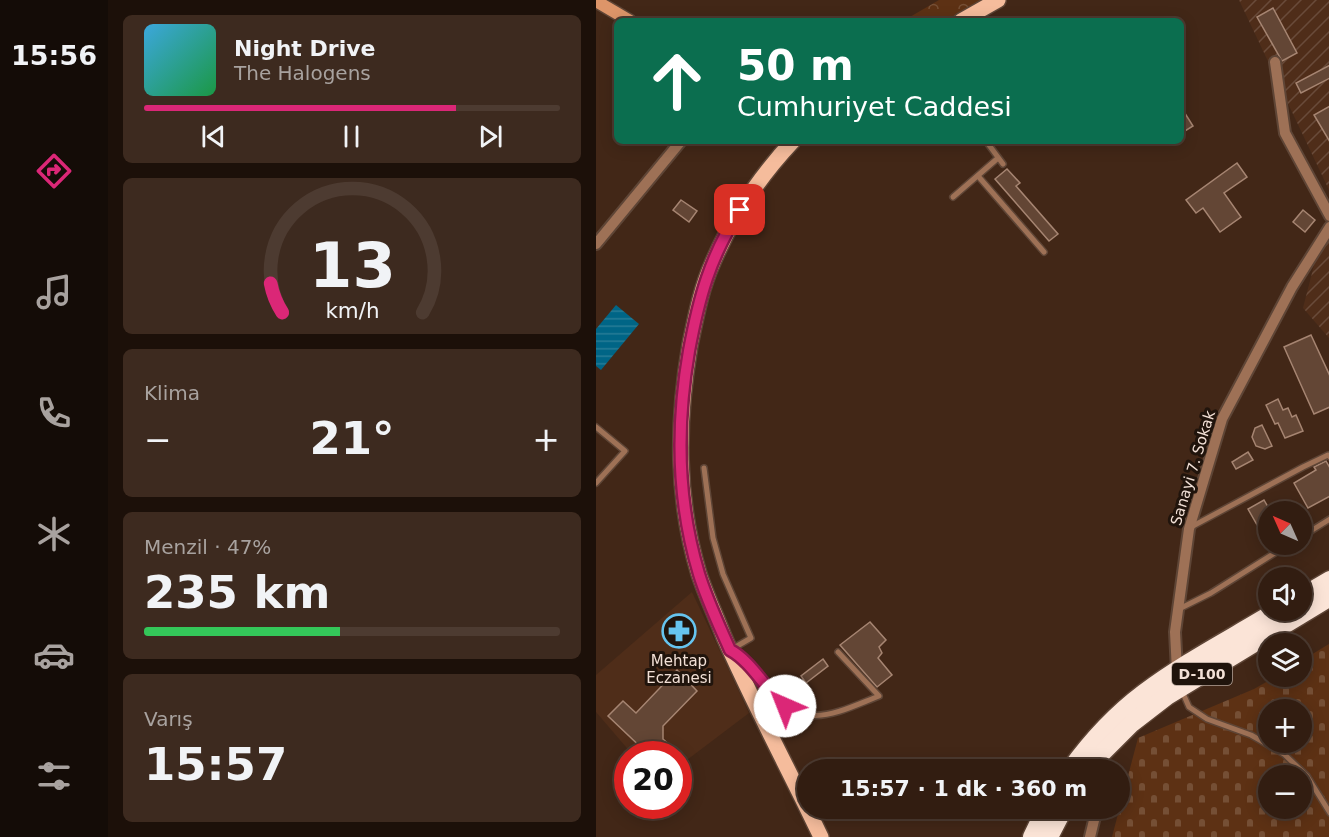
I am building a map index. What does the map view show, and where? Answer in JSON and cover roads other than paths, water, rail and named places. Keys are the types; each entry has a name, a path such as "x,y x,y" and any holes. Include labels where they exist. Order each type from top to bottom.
{"highway":[{"path":"1312,591 1330,580"},
{"name":"D-100","path":"1079,759 1095,738 1143,694 1179,679 1330,597"},
{"name":"D-100","path":"1098,759 1179,679 1262,621"},
{"path":"1032,837 1041,819"},
{"path":"1049,837 1058,819"}],"main road":[{"path":"966,18 998,0"},
{"path":"790,144 764,175 742,207 723,240 702,289 696,312 683,396 680,444 683,488 699,575 730,650 821,837"}],"street":[{"path":"596,1 625,18"},
{"path":"1276,62 1285,133 1330,216"},
{"path":"596,244 679,144"},
{"name":"Sanayi 7. Sokak","path":"1179,679 1175,632 1189,529 1222,419 1292,287 1330,227"},
{"path":"1090,837 1094,819"}],"lane":[{"path":"988,144 1003,164"},
{"path":"953,197 998,158"},
{"path":"978,176 1044,252"},
{"path":"596,427 625,451 596,483"},
{"path":"1189,529 1303,467 1328,455 1330,457"},
{"path":"704,468 713,538 723,574 751,638 730,650"},
{"path":"1312,530 1330,519"},
{"path":"1178,610 1211,593 1271,555"},
{"path":"730,650 739,655 775,698 785,706 806,716 826,715 879,696 838,652"},
{"path":"1179,679 1189,707 1207,719 1251,735 1284,754 1307,776 1330,813"}],"water":[{"path":"616,305 639,324 601,370 596,366 596,329"}],"place":[{"name":"Mehtap Eczanesi","path":"679,631"}]}
